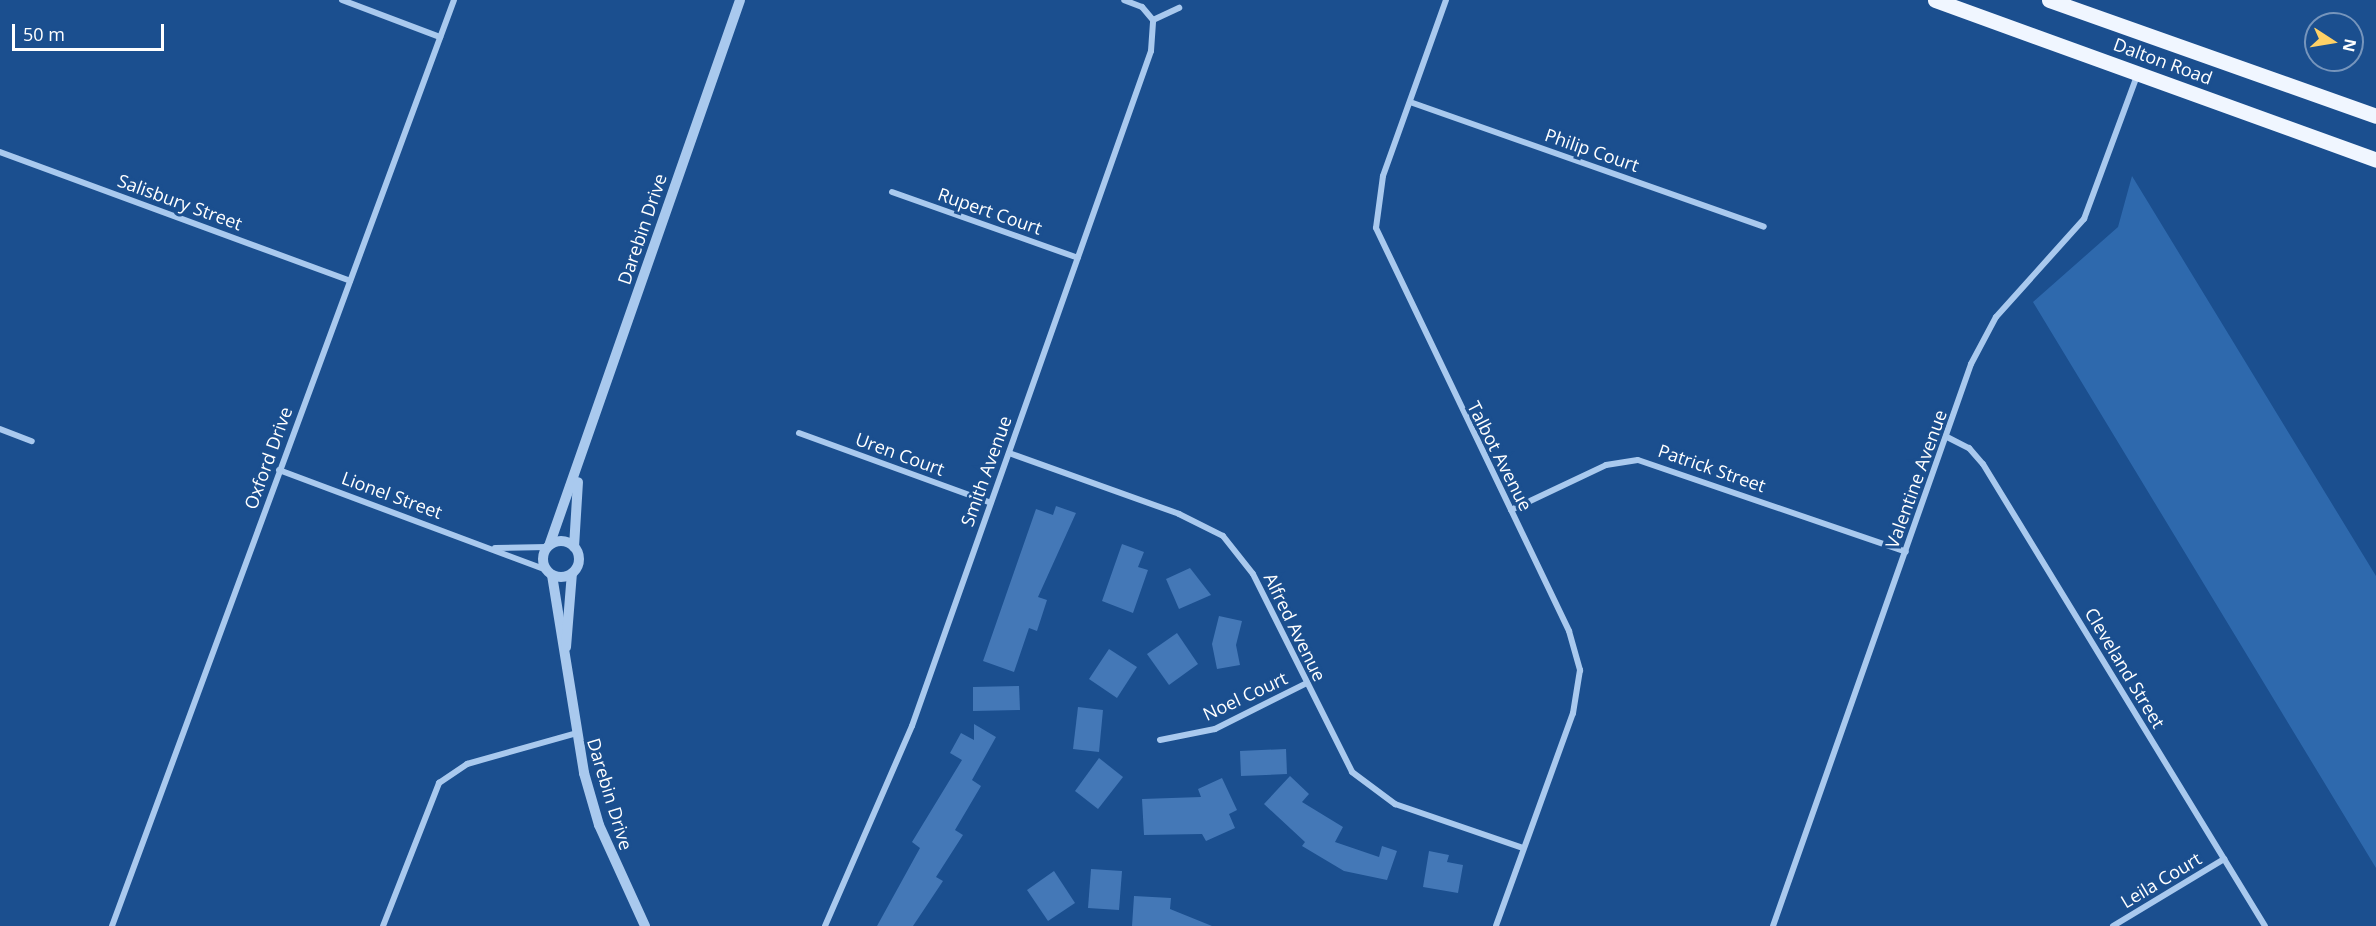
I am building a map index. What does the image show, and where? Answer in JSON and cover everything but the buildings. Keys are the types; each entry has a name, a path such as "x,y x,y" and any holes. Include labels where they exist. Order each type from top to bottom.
{"main road":[{"name":"Dalton Road","path":"1935,0 2376,160"},
{"name":"Dalton Road","path":"2049,0 2376,116"}],"street":[{"path":"342,0 440,37"},
{"name":"Oxford Drive","path":"112,926 454,0"},
{"name":"Darebin Drive","path":"549,545 579,470 740,0"},
{"path":"1124,0 1142,7 1153,20 1179,8"},
{"name":"Talbot Avenue","path":"1446,0 1377,195 1376,228 1569,631 1580,670 1576,703 1496,926"},
{"name":"Smith Avenue","path":"825,926 912,726 1151,51 1153,20"},
{"name":"Valentine Avenue","path":"1773,926 1984,335 2084,219 2138,72"},
{"name":"Philip Court","path":"1410,102 1764,227"},
{"name":"Salisbury Street","path":"0,152 350,281"},
{"name":"Rupert Court","path":"892,192 1078,258"},
{"path":"0,429 32,441"},
{"name":"Uren Court","path":"799,433 991,503"},
{"name":"Cleveland Street","path":"1947,437 1970,448 1983,464 2265,926"},
{"name":"Alfred Avenue","path":"1009,453 1179,514 1223,536 1253,574 1340,755 1374,792 1523,848"},
{"name":"Patrick Street","path":"1511,510 1606,465 1638,460 1906,552"},
{"name":"Lionel Street","path":"279,470 494,548 549,573"},
{"name":"Darebin Drive","path":"574,547 579,470"},
{"path":"566,541 574,547 579,561 572,573 549,573 549,545 566,541"},
{"name":"Lionel Street","path":"494,548 549,545"},
{"name":"Darebin Drive","path":"549,573 574,734 599,825 645,926"},
{"name":"Darebin Drive","path":"565,665 572,573"},
{"name":"Noel Court","path":"1160,740 1215,729 1306,683"},
{"path":"383,926 439,783 467,764 574,734"},
{"name":"Leila Court","path":"2113,926 2224,859"}],"shaded area":[{"path":"2132,176 2376,576 2376,868 2033,302 2118,227"}]}
